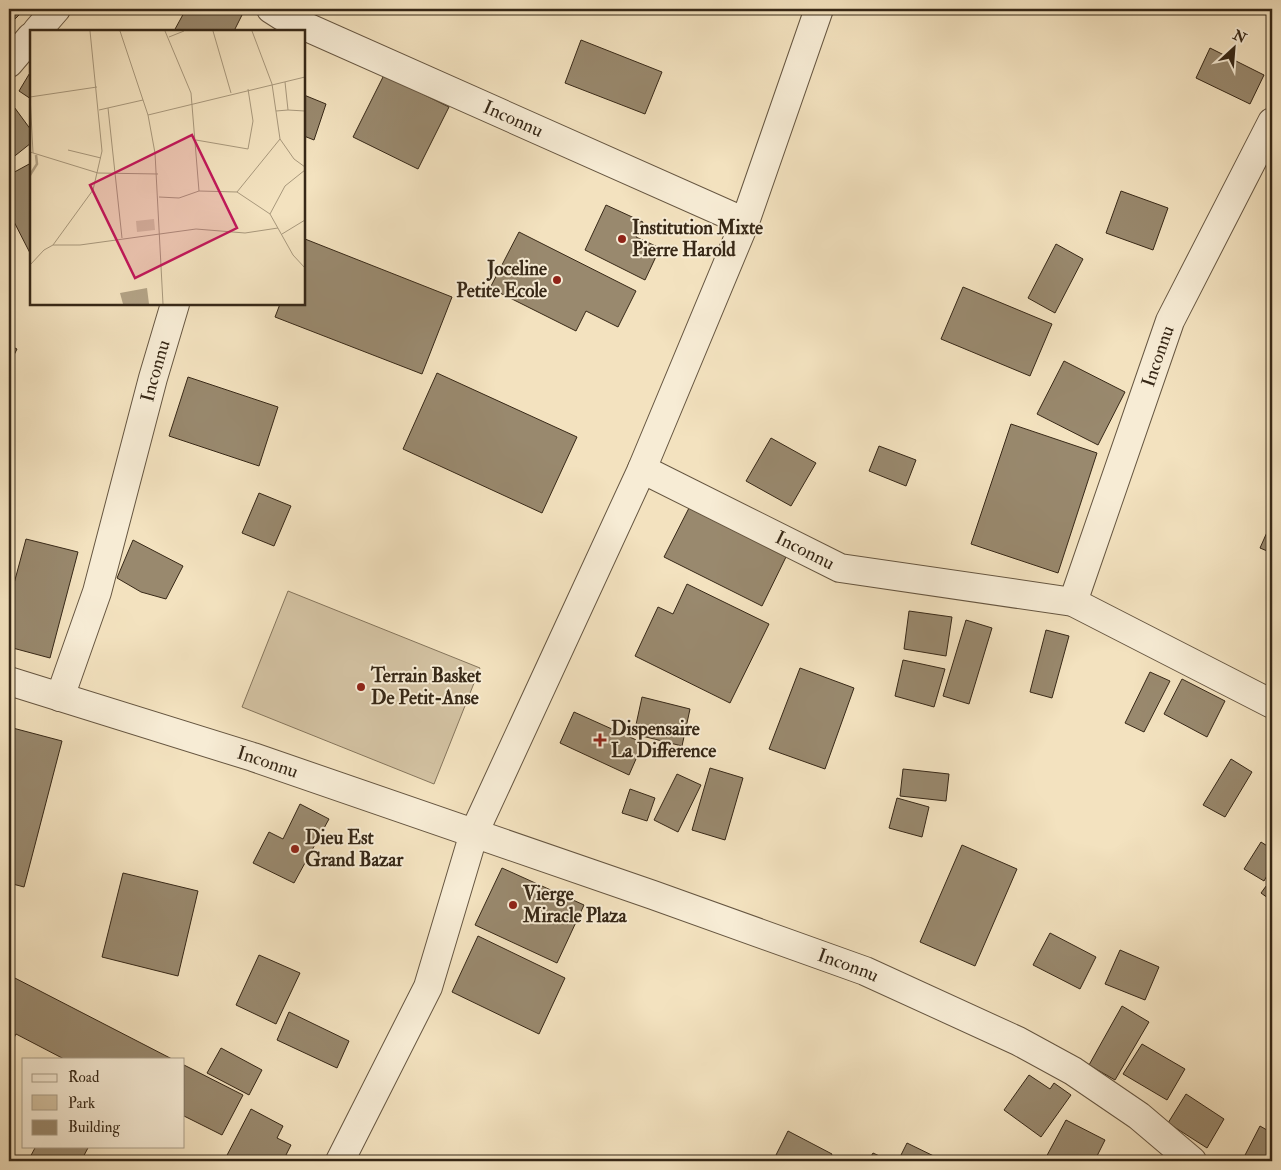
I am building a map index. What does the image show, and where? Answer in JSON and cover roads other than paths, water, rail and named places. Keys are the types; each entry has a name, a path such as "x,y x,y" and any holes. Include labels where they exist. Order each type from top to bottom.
{"street":[{"path":"37,30 56,9"},
{"path":"340,1161 428,987 474,833 642,469 744,222 819,9"},
{"name":"Inconnu","path":"278,16 744,222"},
{"path":"9,63 30,38"},
{"name":"Inconnu","path":"1073,602 1170,321 1272,122"},
{"name":"Inconnu","path":"60,697 97,592 153,378 175,305"},
{"name":"Inconnu","path":"642,469 840,568 1073,602 1272,704"},
{"name":"Inconnu","path":"9,681 254,757 804,948 865,971 1018,1040 1073,1071 1140,1116 1192,1161"}],"place":[{"name":"Institution Mixte Pierre Harold","path":"622,239"},
{"name":"Joceline Petite Ecole","path":"557,280"},
{"name":"Terrain Basket De Petit-Anse","path":"361,687"},
{"name":"Dispensaire La Difference","path":"600,740"},
{"name":"Dieu Est Grand Bazar","path":"295,849"},
{"name":"Vierge Miracle Plaza","path":"513,905"}]}
